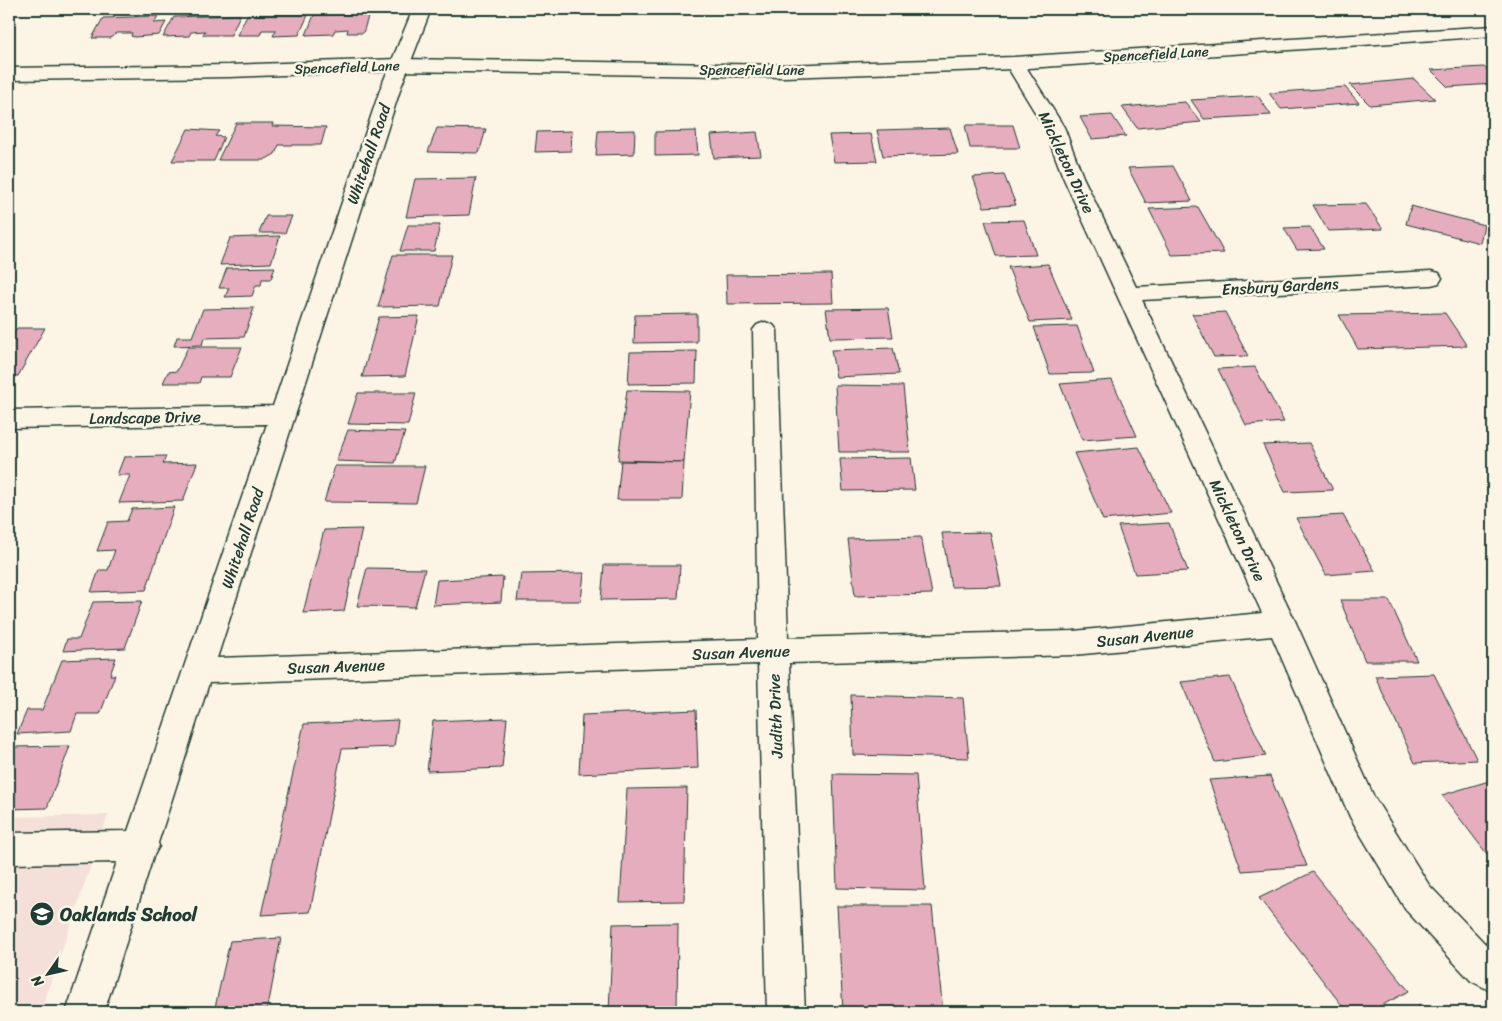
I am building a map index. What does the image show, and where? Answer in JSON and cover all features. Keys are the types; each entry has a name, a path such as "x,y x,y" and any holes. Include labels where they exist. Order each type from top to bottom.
{"street":[{"name":"Whitehall Road","path":"85,1012 200,671 281,414 398,64 422,9"},
{"name":"Spencefield Lane","path":"9,74 267,70 398,64 784,71 1014,63 1493,31"},
{"name":"Mickleton Drive","path":"1014,63 1054,127 1074,177 1130,294 1281,623 1362,807 1417,897 1484,968 1493,974"},
{"name":"Ensbury Gardens","path":"1130,294 1430,278"},
{"name":"Judith Drive","path":"765,330 773,651 786,1012"},
{"name":"Landscape Drive","path":"9,419 281,414"},
{"name":"Susan Avenue","path":"200,671 773,651 1073,643 1281,623"},
{"path":"9,848 142,846"}],"shaded area":[{"name":"Oaklands School","path":"108,815 41,1012 9,1012 9,817"}],"building":[{"path":"369,14 363,33 347,33 348,29 335,30 333,34 306,35 314,15"},
{"path":"240,15 231,35 203,35 205,31 191,32 189,36 163,37 174,17"},
{"path":"247,15 308,15 299,35 273,36 276,30 262,30 260,35 237,35"},
{"path":"158,16 154,23 166,22 159,35 135,37 131,36 132,33 117,33 110,38 92,38 103,18"},
{"path":"1484,67 1493,76 1493,84 1448,87 1431,70"},
{"path":"1414,79 1435,99 1370,105 1350,85"},
{"path":"1345,87 1359,103 1281,109 1269,93"},
{"path":"1258,96 1271,115 1204,119 1191,100"},
{"path":"1185,102 1201,122 1137,128 1122,107"},
{"path":"1112,115 1126,136 1092,139 1080,117"},
{"path":"236,123 273,123 272,126 326,127 321,145 279,145 275,154 264,160 218,160"},
{"path":"965,125 1013,125 1020,148 970,148"},
{"path":"437,128 486,129 479,153 428,152"},
{"path":"950,128 958,154 883,156 877,130"},
{"path":"188,129 219,131 215,136 224,137 214,161 172,161"},
{"path":"635,130 634,154 596,155 598,131"},
{"path":"572,131 571,151 535,152 537,132"},
{"path":"696,131 698,155 655,156 655,132"},
{"path":"757,132 761,156 714,158 711,135"},
{"path":"871,134 877,161 834,162 829,135"},
{"path":"1173,166 1192,201 1146,203 1128,168"},
{"path":"1004,175 1016,205 984,207 973,177"},
{"path":"476,178 469,215 406,217 415,179"},
{"path":"1366,204 1383,229 1328,231 1313,205"},
{"path":"1411,206 1484,225 1480,243 1406,224"},
{"path":"1198,207 1224,253 1172,255 1149,209"},
{"path":"266,216 292,216 285,233 259,233"},
{"path":"1024,220 1036,255 996,256 985,221"},
{"path":"408,225 440,225 434,251 400,251"},
{"path":"1310,227 1324,249 1297,250 1284,228"},
{"path":"280,236 271,263 220,265 230,238"},
{"path":"393,255 452,255 440,306 378,307"},
{"path":"1048,264 1072,320 1030,322 1008,267"},
{"path":"275,267 271,279 262,279 261,285 256,285 252,296 225,297 229,288 219,288 227,268"},
{"path":"831,274 833,303 727,304 726,275"},
{"path":"254,308 244,337 204,338 202,345 174,346 177,337 192,337 203,309"},
{"path":"888,308 893,337 830,338 826,309"},
{"path":"1225,312 1248,356 1214,357 1192,314"},
{"path":"1445,313 1467,346 1358,349 1339,315"},
{"path":"697,314 697,342 634,343 635,315"},
{"path":"419,316 405,376 362,377 379,317"},
{"path":"1077,326 1094,373 1050,374 1034,327"},
{"path":"17,328 45,328 18,376 9,376 9,336 13,336"},
{"path":"188,347 242,347 230,377 201,377 199,383 163,383 168,372 177,371"},
{"path":"893,348 899,374 836,377 831,350"},
{"path":"697,351 696,383 628,384 630,352"},
{"path":"1255,367 1284,422 1246,425 1218,369"},
{"path":"1112,380 1137,436 1082,440 1060,384"},
{"path":"835,385 903,386 910,452 839,452"},
{"path":"627,390 690,391 684,462 618,460"},
{"path":"358,393 416,393 408,425 348,424"},
{"path":"348,430 405,432 395,463 336,461"},
{"path":"1309,443 1333,490 1285,492 1263,445"},
{"path":"1139,447 1171,513 1103,520 1074,453"},
{"path":"166,456 163,464 197,463 183,501 119,503 130,475 117,475 124,457"},
{"path":"911,458 915,490 843,491 840,459"},
{"path":"621,461 684,462 682,500 617,500"},
{"path":"335,466 425,466 416,503 324,502"},
{"path":"174,507 146,590 91,592 99,570 108,570 115,550 97,551 108,522 127,521 132,509"},
{"path":"1343,515 1375,571 1326,575 1296,518"},
{"path":"1169,523 1188,571 1135,574 1118,526"},
{"path":"362,529 344,611 303,613 324,530"},
{"path":"990,532 1001,586 951,587 942,533"},
{"path":"921,537 932,594 855,596 848,539"},
{"path":"604,565 680,565 678,599 601,600"},
{"path":"367,568 425,569 415,607 357,606"},
{"path":"584,573 581,601 517,601 521,574"},
{"path":"503,577 501,602 433,605 437,580"},
{"path":"1340,600 1389,600 1417,661 1365,661"},
{"path":"142,601 125,648 63,651 67,639 79,639 93,602"},
{"path":"116,658 110,675 115,675 100,714 77,714 71,731 17,734 27,710 42,710 62,660"},
{"path":"1434,674 1477,760 1415,763 1375,676"},
{"path":"1230,677 1266,756 1215,762 1181,682"},
{"path":"851,695 963,698 969,758 853,755"},
{"path":"696,710 698,768 579,774 582,715"},
{"path":"507,718 502,768 427,771 433,721"},
{"path":"398,720 394,747 342,749 310,912 261,915 304,724"},
{"path":"70,746 47,808 9,809 9,757 13,747"},
{"path":"833,774 916,775 925,890 837,888"},
{"path":"1270,776 1307,866 1242,871 1209,780"},
{"path":"1489,781 1493,786 1493,862 1442,795"},
{"path":"687,788 684,901 620,902 627,789"},
{"path":"1313,872 1409,991 1369,1012 1347,1012 1259,898"},
{"path":"837,906 932,906 943,1012 843,1012"},
{"path":"678,923 677,1012 609,1012 613,924"},
{"path":"281,938 267,1012 214,1012 230,941"},
{"path":"1420,1004 1431,1012 1415,1012"}],"place":[{"name":"Oaklands School","path":"42,914"}]}
